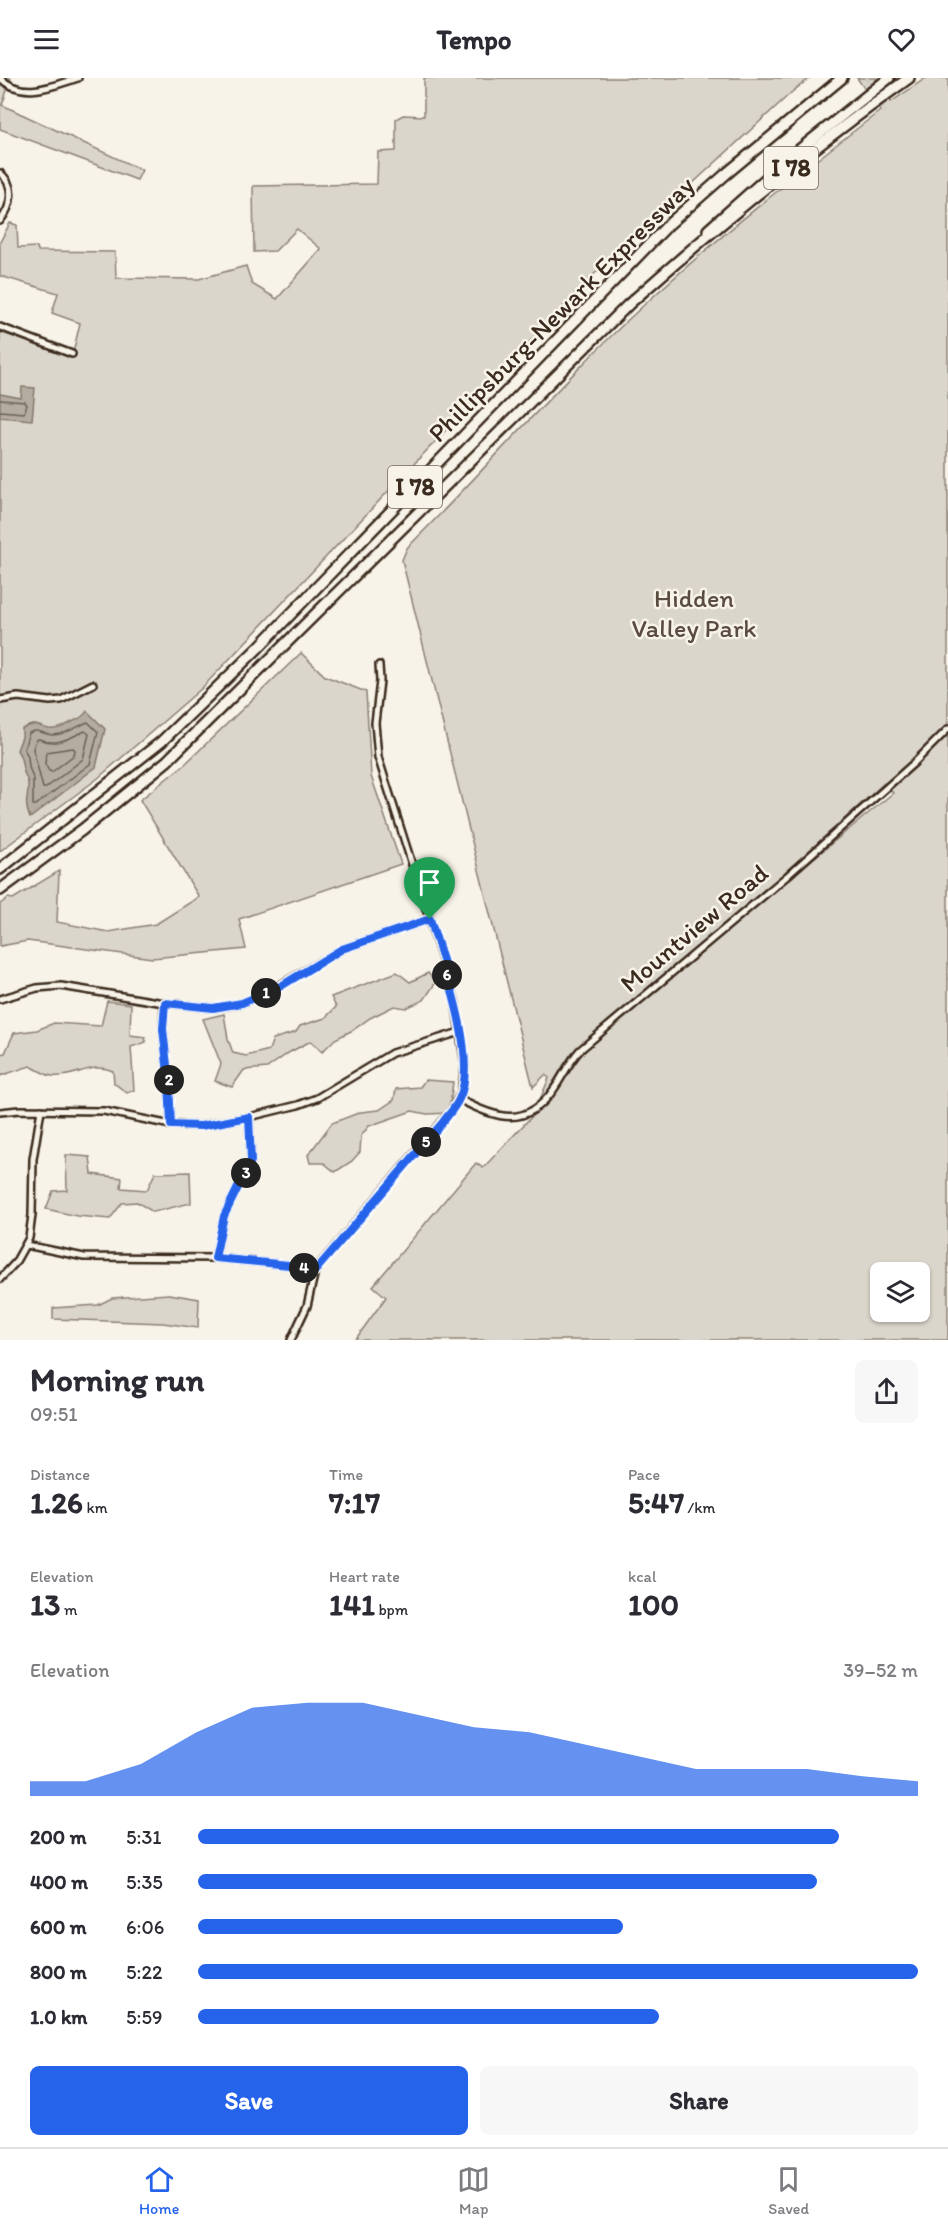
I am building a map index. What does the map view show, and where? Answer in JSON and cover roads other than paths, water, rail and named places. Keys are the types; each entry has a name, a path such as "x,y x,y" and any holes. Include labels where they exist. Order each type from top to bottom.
{"highway":[{"name":"Phillipsburg-Newark Expressway","path":"0,868 161,742 341,565 669,224 842,78"},
{"name":"Phillipsburg-Newark Expressway","path":"677,262 711,226 889,78"},
{"name":"Phillipsburg-Newark Expressway","path":"0,890 82,830 167,761 629,304 804,157 909,78"}],"street":[{"path":"0,78 16,87 31,90 42,90 78,78"},
{"path":"0,173 9,184 10,193 10,203 0,221"},
{"path":"0,327 72,354"},
{"path":"291,1340 307,1306 315,1271 443,1122 459,1099 465,1065 454,1000 378,757 375,723 380,681 379,665"},
{"path":"0,700 18,697 50,702 61,700 93,684"},
{"name":"Mountview Road","path":"459,1099 504,1116 517,1117 532,1111 552,1092 569,1062 580,1050 787,876 914,763 948,729"},
{"path":"0,999 37,988 61,986 165,1003 213,1008 242,1003 281,986 342,949 430,919"},
{"path":"165,1003 163,1029 171,1125"},
{"path":"0,1112 104,1111 171,1125 201,1126 298,1105 317,1098 392,1053 460,1032"},
{"path":"0,1280 15,1263 26,1245 32,1215 33,1159 41,1110"},
{"path":"215,1258 224,1216 251,1161 249,1117"},
{"path":"26,1245 84,1257 215,1258 289,1265 315,1271"}],"water":[{"path":"22,387 35,388 32,420 0,417 0,394 21,398"},
{"path":"87,711 105,729 96,767 30,818 27,803 28,783 17,750 22,737 22,729 34,725 49,729 58,728 81,718"}],"tunnel":[{"path":"866,78 885,112"}],"park label":[{"name":"Hidden Valley Park","path":"694,613"}]}
